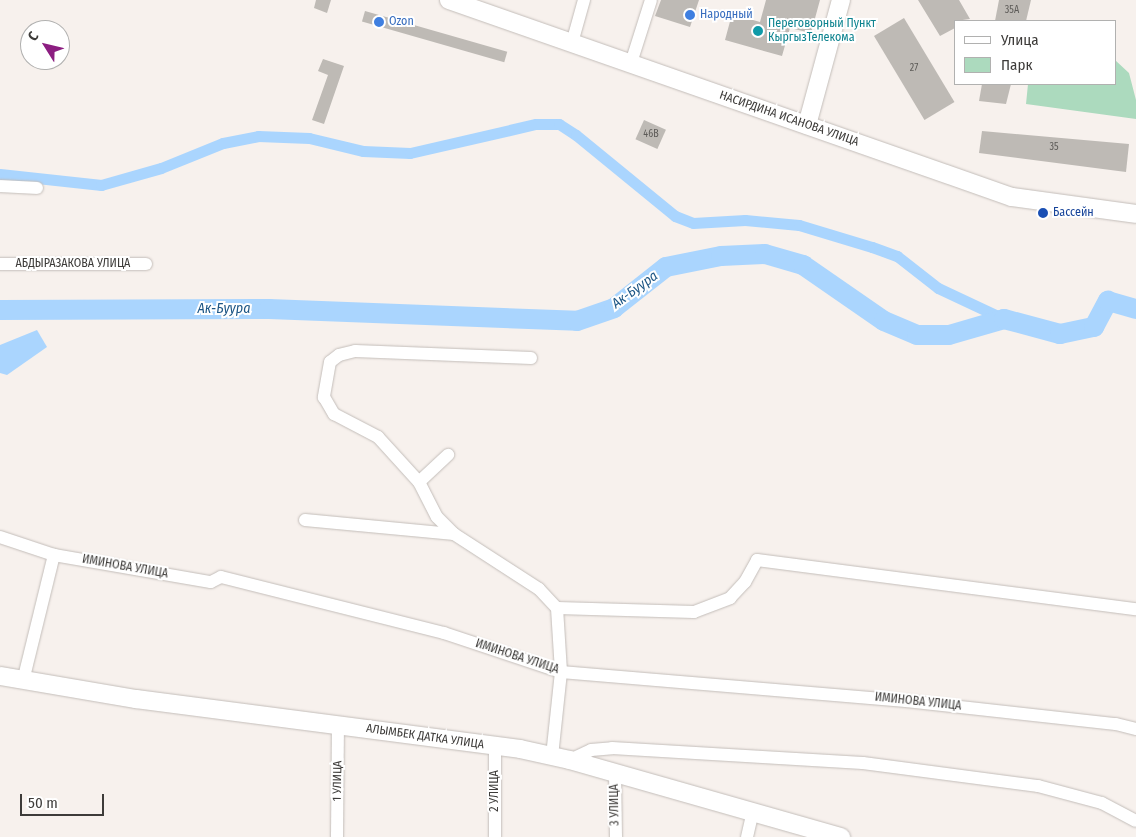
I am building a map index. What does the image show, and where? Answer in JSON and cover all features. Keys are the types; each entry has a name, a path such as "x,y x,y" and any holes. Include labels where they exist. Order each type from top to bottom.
{"main road":[{"name":"НАСИРДИНА ИСАНОВА УЛИЦА","path":"449,0 1012,197 1136,214"},
{"path":"808,125 841,0"},
{"name":"АЛЫМБЕК ДАТКА УЛИЦА","path":"0,676 23,681 495,746 552,756 841,837"}],"street":[{"path":"572,43 584,0"},
{"path":"630,63 651,0"},
{"path":"0,186 37,188"},
{"name":"АБДЫРАЗАКОВА УЛИЦА","path":"0,264 146,264"},
{"path":"531,358 355,351 339,355 330,362 324,397 334,414 378,437 419,482 437,517 454,534 539,590 557,608 561,672 552,756"},
{"path":"419,482 448,456"},
{"path":"305,520 454,534"},
{"name":"ИМИНОВА УЛИЦА","path":"0,537 54,555 211,582 221,577 444,633 561,672 906,701 1116,724 1136,729"},
{"path":"23,681 54,555"},
{"path":"557,608 694,612 730,598 745,582 758,560 1136,609"},
{"name":"1 УЛИЦА","path":"337,837 338,725"},
{"name":"2 УЛИЦА","path":"495,746 495,837"},
{"path":"570,760 591,750 612,748 863,764 1038,786 1102,803 1136,821"},
{"name":"3 УЛИЦА","path":"615,773 616,837"},
{"path":"747,837 753,811"}],"green space":[{"path":"1116,61 1129,73 1136,100 1136,119 1026,104 1028,85 1116,85"}],"water":[{"path":"37,330 47,347 7,375 0,373 0,345"}],"building":[{"path":"316,0 331,0 327,13 314,8"},
{"path":"661,0 699,0 690,27 655,16"},
{"name":"Переговорный Пункт КыргызТелекома","path":"766,0 820,0 811,33 790,28 782,56 725,40 732,14 760,22"},
{"path":"918,0 959,0 970,19 954,20 954,29 940,36"},
{"path":"999,0 1031,0 1026,20 995,20"},
{"path":"365,11 507,52 504,62 362,22"},
{"path":"904,18 954,102 924,120 874,36"},
{"path":"323,59 344,66 324,124 312,120 328,75 318,71"},
{"path":"982,85 1011,85 1006,104 979,101"},
{"path":"644,120 666,130 657,149 635,139"},
{"path":"982,131 1129,144 1126,172 979,153"}],"waterway":[{"path":"0,174 101,185 161,168 223,143 258,136 309,138 363,151 410,153 536,124 559,124 576,135 675,216 693,223 745,220 799,225 872,247 897,256 938,288 1004,319"},
{"name":"Ак-Буура","path":"0,310 269,309 577,321 614,308 666,267 721,256 765,254 803,265 884,321 917,335 949,335 1004,319 1060,334 1094,327 1108,301 1136,309"}],"place":[{"name":"Народный","path":"690,15"},
{"name":"Ozon","path":"379,22"},
{"name":"Переговорный Пункт КыргызТелекома","path":"758,31"},
{"name":"Бассейн","path":"1043,213"}]}
